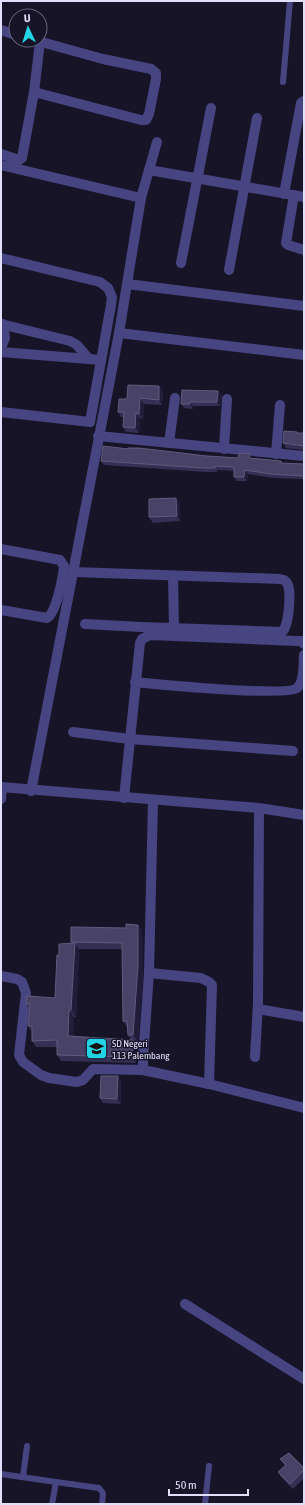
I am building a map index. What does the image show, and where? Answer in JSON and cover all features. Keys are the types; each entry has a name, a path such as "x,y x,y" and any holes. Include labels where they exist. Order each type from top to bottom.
{"street":[{"path":"34,92 141,120 146,120 149,114 156,79 156,73 151,69 103,59 48,44"},
{"path":"1,154 19,160 22,158 34,92 37,48"},
{"path":"304,101 301,103 299,143 289,195 286,243 304,250"},
{"path":"181,263 211,108"},
{"path":"229,270 257,118"},
{"path":"31,791 74,572 127,284 141,198 157,142"},
{"path":"1,165 141,198"},
{"path":"149,170 304,197"},
{"path":"1,258 100,282 108,288 112,297 90,422 1,412"},
{"path":"127,284 304,306"},
{"path":"1,348 5,338 2,324 70,341 77,345 88,358"},
{"path":"118,333 304,354"},
{"path":"1,352 101,360"},
{"path":"169,443 175,398"},
{"path":"224,449 227,399"},
{"path":"276,454 280,405"},
{"path":"98,436 304,456"},
{"path":"1,549 60,560 64,566 54,610 50,616 47,618 1,610"},
{"path":"74,572 284,580 288,585 286,627 282,632 84,624"},
{"path":"173,576 174,628"},
{"path":"124,798 135,682 140,643 142,639 150,635 296,640 301,641 304,644"},
{"path":"135,682 212,688 280,691 293,690 297,688 301,682 304,655"},
{"path":"73,732 130,739 293,751"},
{"path":"1,799 2,787 31,791 259,808 304,815"},
{"path":"143,1070 142,1058 149,973 153,800"},
{"path":"255,1057 258,1009 259,808"},
{"path":"149,973 201,978 212,985 209,1084"},
{"path":"1,976 18,979 22,982 25,988 26,993 19,1055 23,1062 38,1073 49,1078 77,1082 83,1080 93,1069 143,1070 209,1084 304,1108"},
{"path":"258,1009 304,1017"},
{"path":"184,1304 304,1379"}],"lane":[{"path":"283,82 290,1"},
{"path":"23,1477 27,1446"},
{"path":"205,1504 209,1466"},
{"path":"1,1474 99,1488 103,1493 102,1504"},
{"path":"52,1504 56,1482"}],"building":[{"path":"128,385 159,386 159,400 140,398 139,414 136,413 135,428 123,427 124,412 118,412 119,399 127,399"},
{"path":"182,390 218,391 217,402 190,402 190,404 181,404"},
{"path":"284,431 304,433 304,446 283,443"},
{"path":"103,446 238,458 239,453 250,454 249,458 281,461 281,463 304,464 304,476 270,474 245,470 244,477 234,477 234,467 215,466 215,468 203,468 101,461"},
{"path":"176,498 177,516 149,517 149,499"},
{"path":"126,924 138,925 138,966 133,1035 128,1035 127,1021 123,1021 122,943 71,942 71,927 126,928"},
{"path":"75,943 68,1036 133,1040 132,1057 57,1055 57,1040 32,1041 32,1026 28,1026 30,1004 26,1004 27,996 55,998 59,944"},
{"path":"101,1076 118,1076 117,1099 100,1098"},
{"path":"289,1453 304,1468 304,1470 290,1484 278,1472 286,1465 280,1459"}],"place":[{"name":"SD Negeri 113 Palembang","path":"96,1049"}]}
